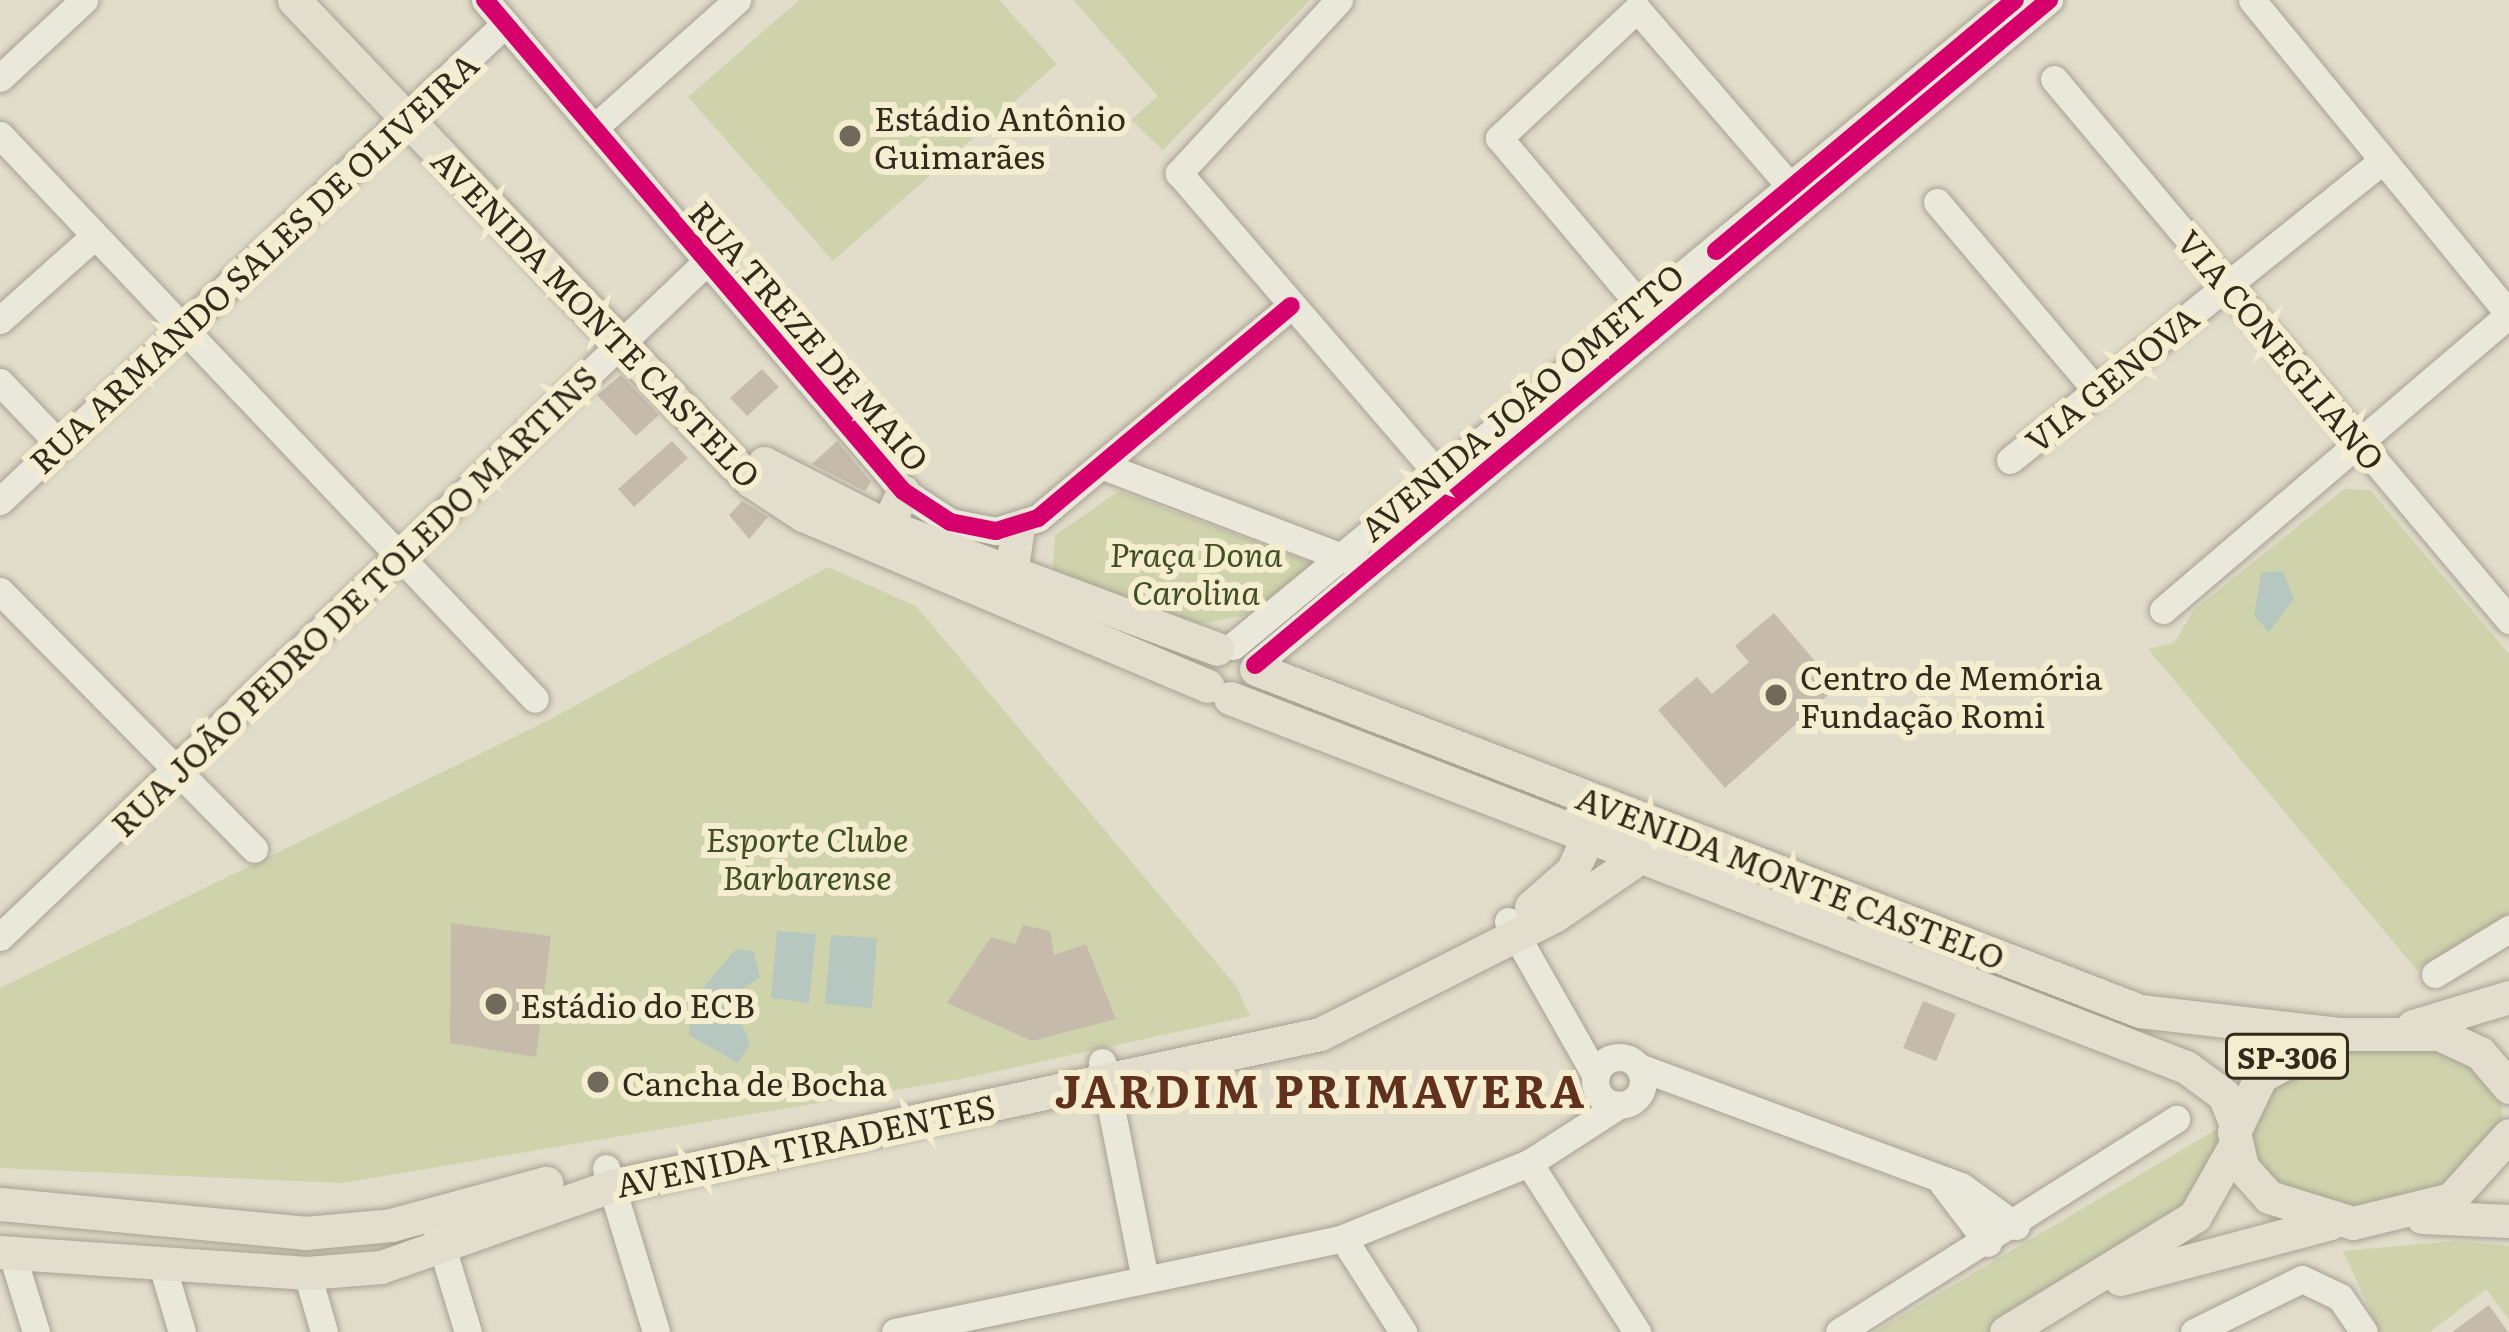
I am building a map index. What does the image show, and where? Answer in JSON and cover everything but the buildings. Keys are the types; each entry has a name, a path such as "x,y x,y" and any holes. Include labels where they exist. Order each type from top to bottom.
{"main road":[{"name":"AVENIDA MONTE CASTELO","path":"294,0 414,110 629,336 760,460 887,526 1240,657 1597,818"},
{"name":"AVENIDA MONTE CASTELO","path":"325,0 414,110"},
{"name":"AVENIDA MONTE CASTELO","path":"629,336 729,460 803,515 1219,692 1597,818 2140,1011 2338,1034"},
{"path":"887,526 903,491"},
{"path":"1011,572 1018,528"},
{"path":"1219,692 1252,686 1240,657"},
{"path":"1219,692 1240,657"},
{"name":"AVENIDA TIRADENTES","path":"1513,929 1563,884 1597,818"},
{"name":"AVENIDA MONTE CASTELO","path":"1646,837 1679,867 2203,1076 2235,1134"},
{"name":"AVENIDA TIRADENTES","path":"0,1204 305,1232 432,1216 1103,1071 1348,1025 1599,885 1646,837"},
{"path":"1599,885 1679,867"},
{"name":"SP-306","path":"2006,1332 2194,1216 2261,1076 2338,1034 2402,1030 2509,997"},
{"path":"2132,1045 2154,1031 2140,1011"},
{"name":"SP-306","path":"2402,1030 2467,1044 2509,1087"},
{"name":"SP-306","path":"2235,1134 2269,1197 2339,1221"},
{"name":"SP-306","path":"2061,1299 2339,1221 2414,1217 2480,1178 2509,1136"},
{"name":"AVENIDA TIRADENTES","path":"6,1253 307,1273 443,1248 609,1177"},
{"path":"2414,1217 2509,1221"}],"street":[{"path":"0,78 84,0"},
{"name":"RUA TREZE DE MAIO","path":"485,0 903,491 950,522 1018,528"},
{"path":"594,128 737,0"},
{"path":"1340,0 1179,173 1449,488"},
{"name":"AVENIDA JOÃO OMETTO","path":"1240,657 1359,564 1798,195 2000,12 2049,0"},
{"path":"2163,610 2509,314 2252,0"},
{"path":"1652,318 1498,138 1636,9 1798,195"},
{"name":"RUA ARMANDO SALES DE OLIVEIRA","path":"0,501 505,24"},
{"name":"VIA CONEGLIANO","path":"2054,79 2358,441 2503,602"},
{"path":"0,135 535,699"},
{"name":"VIA GENOVA","path":"2010,460 2381,162"},
{"path":"1936,202 2096,389"},
{"path":"0,320 93,237"},
{"name":"RUA JOÃO PEDRO DE TOLEDO MARTINS","path":"0,938 706,262"},
{"path":"1018,528 1106,467 1292,306"},
{"path":"0,382 60,445"},
{"path":"1106,467 1359,564"},
{"path":"0,591 254,849"},
{"path":"1513,929 1580,1036 1617,1082 1685,1086 1989,1200 2016,1226"},
{"path":"2435,974 2509,929"},
{"path":"1103,1071 1145,1280"},
{"path":"895,1332 1343,1238 1529,1163 1578,1131 1617,1082"},
{"path":"1839,1332 2016,1226 2176,1119"},
{"path":"1529,1163 1637,1332"},
{"path":"609,1177 656,1332"},
{"path":"1940,1181 1988,1243"},
{"path":"432,1216 468,1332"},
{"path":"1343,1238 1403,1332"},
{"path":"6,1253 36,1332"},
{"path":"162,1265 182,1332"},
{"path":"307,1273 323,1332"},
{"path":"2194,1332 2274,1285 2315,1280 2364,1332"}],"green space":[{"name":"Estádio Antônio Guimarães","path":"799,0 999,0 1057,64 833,261 688,97"},
{"path":"1073,0 1310,0 1163,150 1131,120 1158,96"},
{"path":"2344,489 2370,490 2509,654 2509,914 2417,970 2148,649 2174,643 2194,610"},
{"name":"Praça Dona Carolina","path":"1119,491 1315,564 1261,613 1191,625 1053,569 1055,535"},
{"name":"Esporte Clube Barbarense","path":"828,567 916,606 1236,986 1250,1016 961,1079 342,1183 0,1168 0,988 547,721"},
{"path":"2442,1046 2500,1086 2504,1131 2412,1209 2298,1204 2256,1166 2249,1125 2260,1095 2330,1050"},
{"path":"2222,1126 2200,1199 1996,1332 1874,1332"},
{"path":"2455,1241 2509,1246 2509,1319 2486,1289 2430,1332 2380,1332 2343,1251"}],"shaded area":[{"path":"2283,571 2294,599 2269,632 2254,615 2261,573"},
{"path":"777,931 816,934 809,1003 771,998"},
{"path":"831,935 877,938 872,1008 825,1004"},
{"path":"736,949 753,951 760,977 731,998 750,1044 738,1063 689,1035 690,1003"}],"cycle path":[{"path":"485,0 903,491 950,522 996,531 1038,518 1291,306"},
{"path":"1716,251 2015,0"},
{"path":"1255,665 2049,0"}],"place":[{"name":"Estádio Antônio Guimarães","path":"850,136"},
{"name":"Centro de Memória Fundação Romi","path":"1776,695"},
{"name":"Estádio do ECB","path":"496,1004"},
{"name":"Cancha de Bocha","path":"598,1082"}],"district":[{"name":"JARDIM PRIMAVERA","path":"1321,1089"}]}
